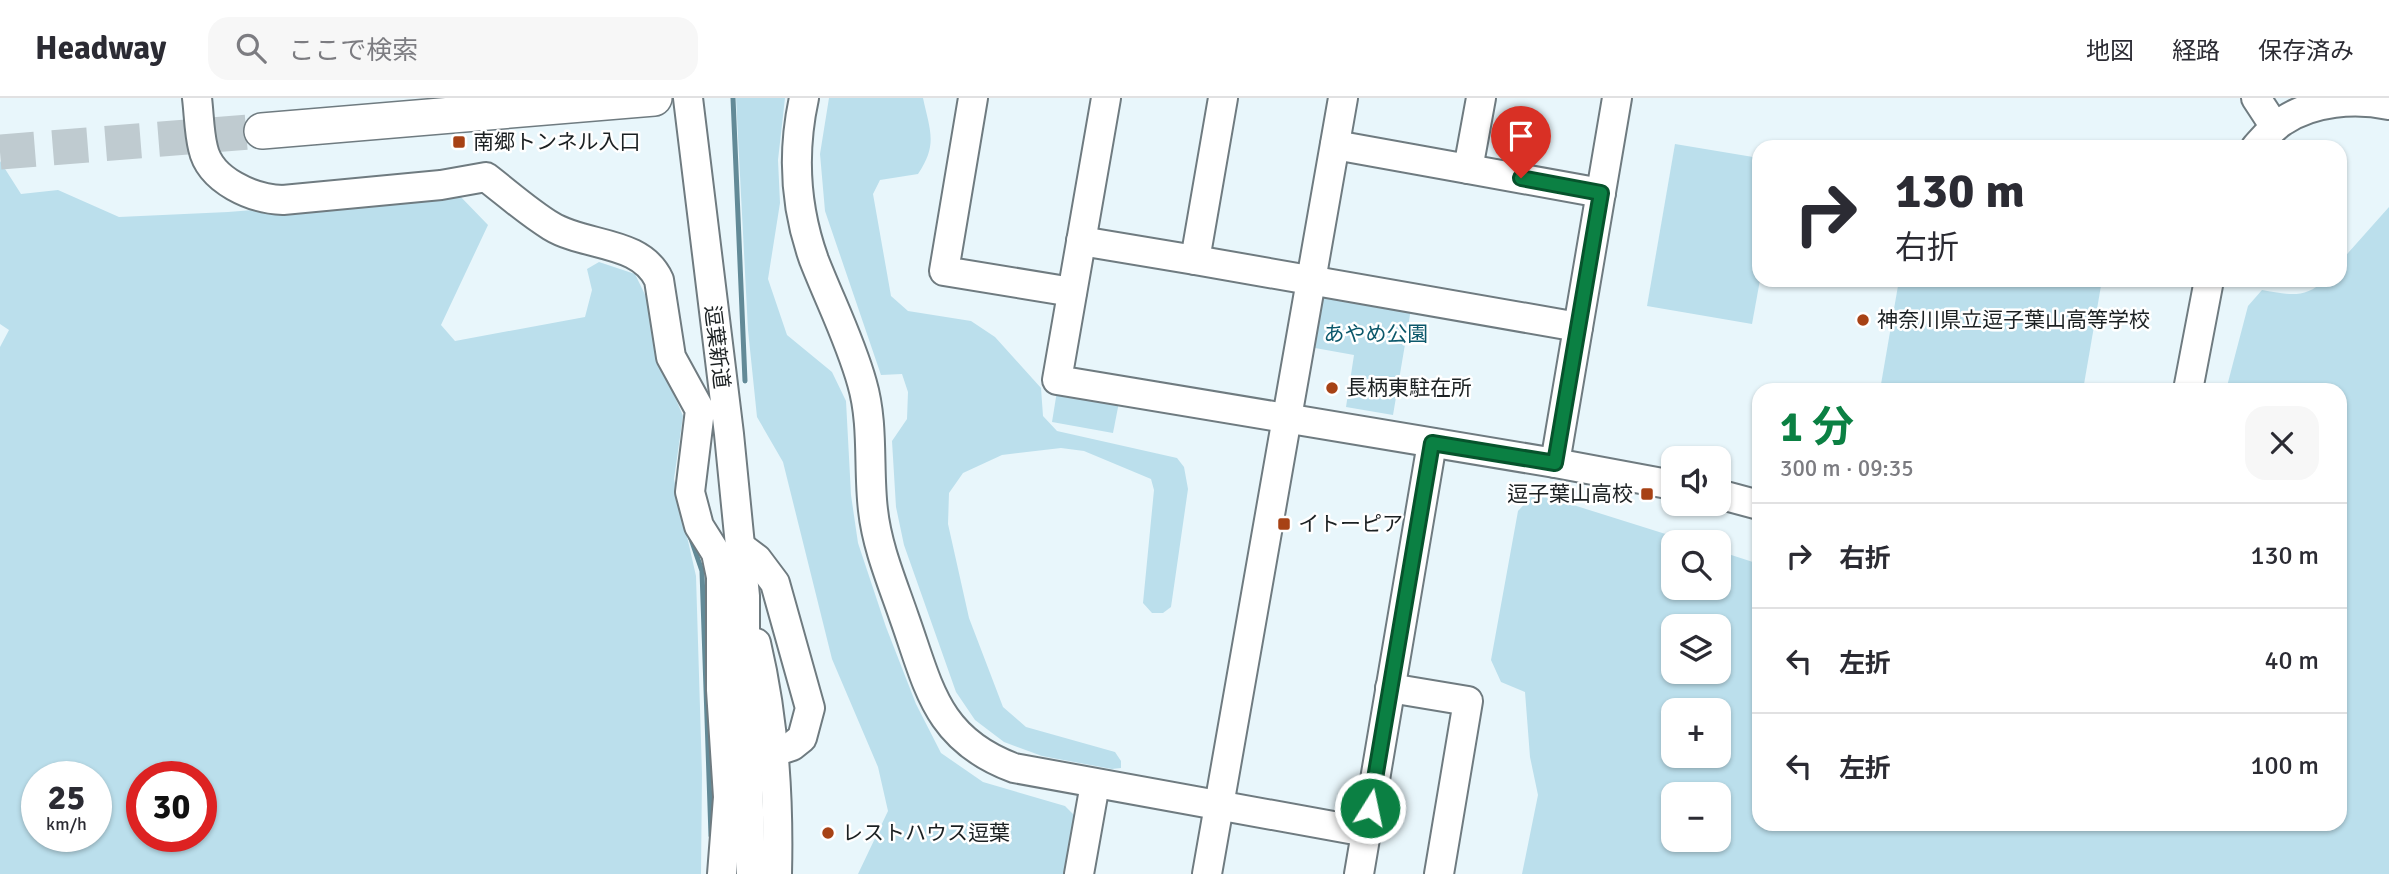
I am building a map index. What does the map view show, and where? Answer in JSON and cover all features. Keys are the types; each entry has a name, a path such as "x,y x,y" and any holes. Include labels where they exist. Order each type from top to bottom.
{"main road":[{"path":"262,131 654,98"}],"street":[{"path":"197,98 203,151 222,176 243,192 267,199 283,200 442,186 486,177 552,227 640,256 654,270 659,280 671,357 701,410 690,492 699,526 716,553 721,577 721,690 729,797 722,874"},
{"name":"逗葉新道","path":"688,98 746,596 745,680 751,874"},
{"path":"804,98 797,135 796,167 803,223 816,265 843,326 863,386 876,529 890,578 931,696 949,723 978,750 1014,768 1366,832"},
{"path":"973,98 944,271 1072,292"},
{"path":"1107,98 1058,380 1661,483"},
{"path":"1195,260 1223,98"},
{"path":"1207,874 1343,98"},
{"path":"1468,169 1481,98"},
{"path":"1555,463 1617,98"},
{"path":"2256,98 2265,137 2305,110 2331,101 2378,102 2389,105"},
{"path":"1335,145 1601,193"},
{"path":"1081,241 1578,327"},
{"path":"2189,383 2208,287"},
{"path":"1359,874 1432,443"},
{"path":"1731,497 1752,503"},
{"path":"741,547 757,559 775,583 810,708 802,738 792,746 774,752"},
{"name":"逗葉新道","path":"746,596 767,688 774,752 777,874"},
{"path":"1390,688 1468,701 1439,874"},
{"path":"1079,874 1095,783"}],"green space":[{"path":"736,98 785,98 778,160 780,203 768,279 787,335 832,372 846,401 851,495 858,543 886,627 916,704 941,753 983,782 1065,806 1075,816 1063,874 858,874 888,811 878,767 832,659 783,462 757,417 748,330"},
{"path":"829,98 923,98 931,137 924,163 918,174 880,180 873,194 891,296 908,311 971,321 995,337 1041,388 1043,416 1057,431 1177,458 1184,467 1188,489 1171,607 1163,613 1152,613 1143,603 1154,490 1151,479 1084,451 1061,448 1002,455 963,473 949,493 948,524 969,618 1003,707 1026,727 1115,752 1121,761 1121,768 1112,769 1042,756 1004,742 975,720 956,692 904,545 896,507 892,441 907,419 908,392 902,374 881,375 825,211 820,154"},
{"path":"1675,144 1752,157 1752,287 1759,287 1752,324 1647,306"},
{"path":"0,161 21,194 58,190 119,217 228,212 458,194 488,225 441,325 455,341 585,317 592,290 587,269 599,262 635,274 650,305 661,364 683,416 674,479 696,576 702,774 701,874 0,874 0,347 9,330 0,324"},
{"path":"2389,207 2389,874 1522,874 1538,795 1530,757 1525,692 1501,682 1491,660 1518,511 1531,497 1551,498 1661,533 1661,600 1731,600 1731,555 1752,562 1752,831 2347,831 2347,383 2228,383 2248,306 2262,290 2303,293 2316,287 2347,287 2347,254"},
{"path":"1898,287 2101,287 2084,383 1881,383"},
{"name":"あやめ公園","path":"1324,294 1411,309 1393,415 1346,407 1354,355 1315,348"},
{"path":"1058,385 1120,397 1113,433 1052,422"}],"waterway":[{"path":"733,98 745,381"},
{"path":"690,536 702,571 711,836"}],"tunnel":[{"path":"0,152 262,131"}],"place":[{"name":"南郷トンネル入口","path":"459,142"},
{"name":"神奈川県立逗子葉山高等学校","path":"1863,320"},
{"name":"長柄東駐在所","path":"1332,388"},
{"name":"逗子葉山高校","path":"1647,494"},
{"name":"イトーピア","path":"1284,524"},
{"name":"レストハウス逗葉","path":"828,833"}],"route":[{"path":"1370,808 1432,443 1555,463 1601,193 1521,178"}]}
